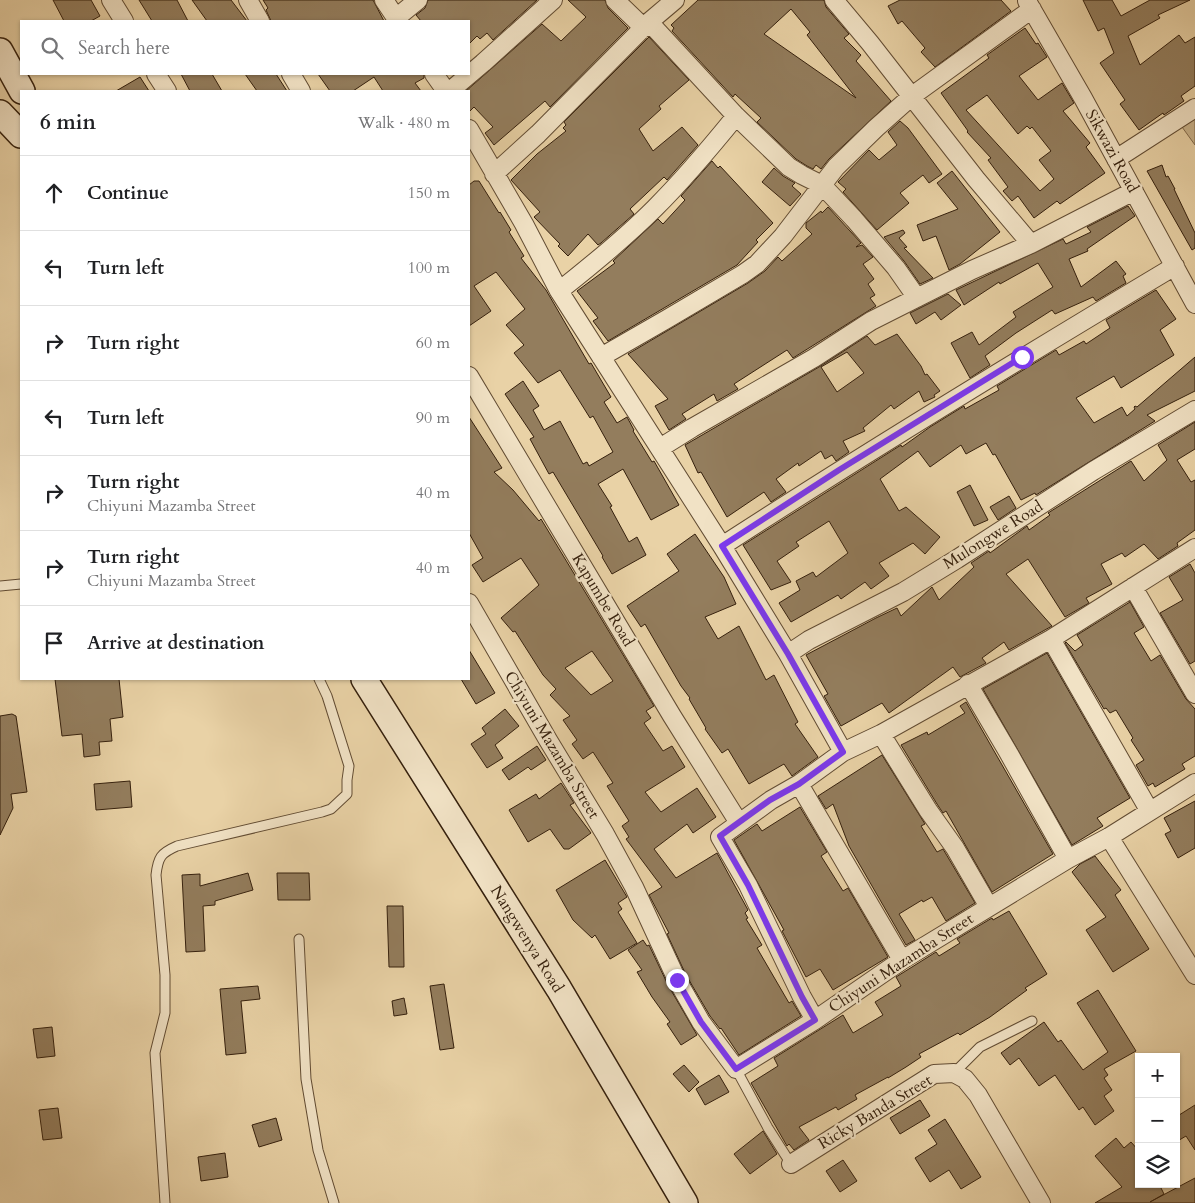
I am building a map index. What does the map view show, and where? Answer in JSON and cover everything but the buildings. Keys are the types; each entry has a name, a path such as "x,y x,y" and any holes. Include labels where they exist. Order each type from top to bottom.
{"main road":[{"path":"0,51 21,90"},
{"path":"0,113 20,134"},
{"name":"Nangwenya Road","path":"365,680 559,989 685,1203"}],"street":[{"path":"110,0 123,20"},
{"path":"248,0 259,20"},
{"path":"384,0 397,20 418,0"},
{"path":"470,73 553,0"},
{"path":"615,0 647,25 789,167 822,185 854,218 896,268 917,298"},
{"path":"494,174 538,134 647,25 675,0"},
{"path":"834,0 870,42 976,179 1031,244"},
{"path":"601,357 757,264 783,236 822,185 848,155 912,96 1029,5"},
{"name":"Sikwazi Road","path":"1029,5 1195,303"},
{"path":"157,75 166,90"},
{"path":"292,75 300,90"},
{"path":"435,75 447,90"},
{"path":"449,90 468,75"},
{"path":"1116,159 1195,108"},
{"path":"559,291 656,207 702,157 736,116"},
{"path":"470,131 524,224 559,291 722,546 788,654 843,752"},
{"path":"660,448 814,358 871,321 972,270 1031,244 1134,191"},
{"path":"722,546 864,454 1175,266"},
{"name":"Kapumbe Road","path":"470,378 672,716 739,823"},
{"name":"Mulongwe Road","path":"788,654 809,640 903,592 950,564 1093,471 1195,410"},
{"path":"815,1020 748,885 720,836 770,800 799,784 843,752 880,734 1051,639 1195,548"},
{"path":"1133,586 1195,694"},
{"name":"Chiyuni Mazamba Street","path":"470,605 605,834 634,887 677,980 701,1022 736,1069 815,1020 902,960 1068,859 1109,837 1195,782"},
{"path":"1051,639 1149,810"},
{"path":"968,684 1068,859"},
{"path":"880,734 928,810 955,848 989,907"},
{"path":"799,784 902,960"},
{"path":"1109,837 1195,975"},
{"name":"Ricky Banda Street","path":"791,1164 934,1074 954,1073 965,1079 978,1095 1041,1203"}],"lane":[{"path":"0,586 20,584"},
{"path":"165,1203 155,1053 165,1013 165,976 156,875 157,863 162,854 177,846 322,812 331,809 347,794 349,766 327,696 319,680"},
{"path":"299,939 306,1079 318,1150 334,1203"},
{"path":"954,1073 980,1047 1032,1021"},
{"path":"736,1069 768,1128 791,1164"}],"shaded area":[{"path":"1195,107 1195,145 1177,120"}],"route":[{"path":"677,980 701,1022 736,1069 815,1020 748,885 720,836 770,800 799,784 843,752 788,654 722,546 839,470 1022,357"}]}
